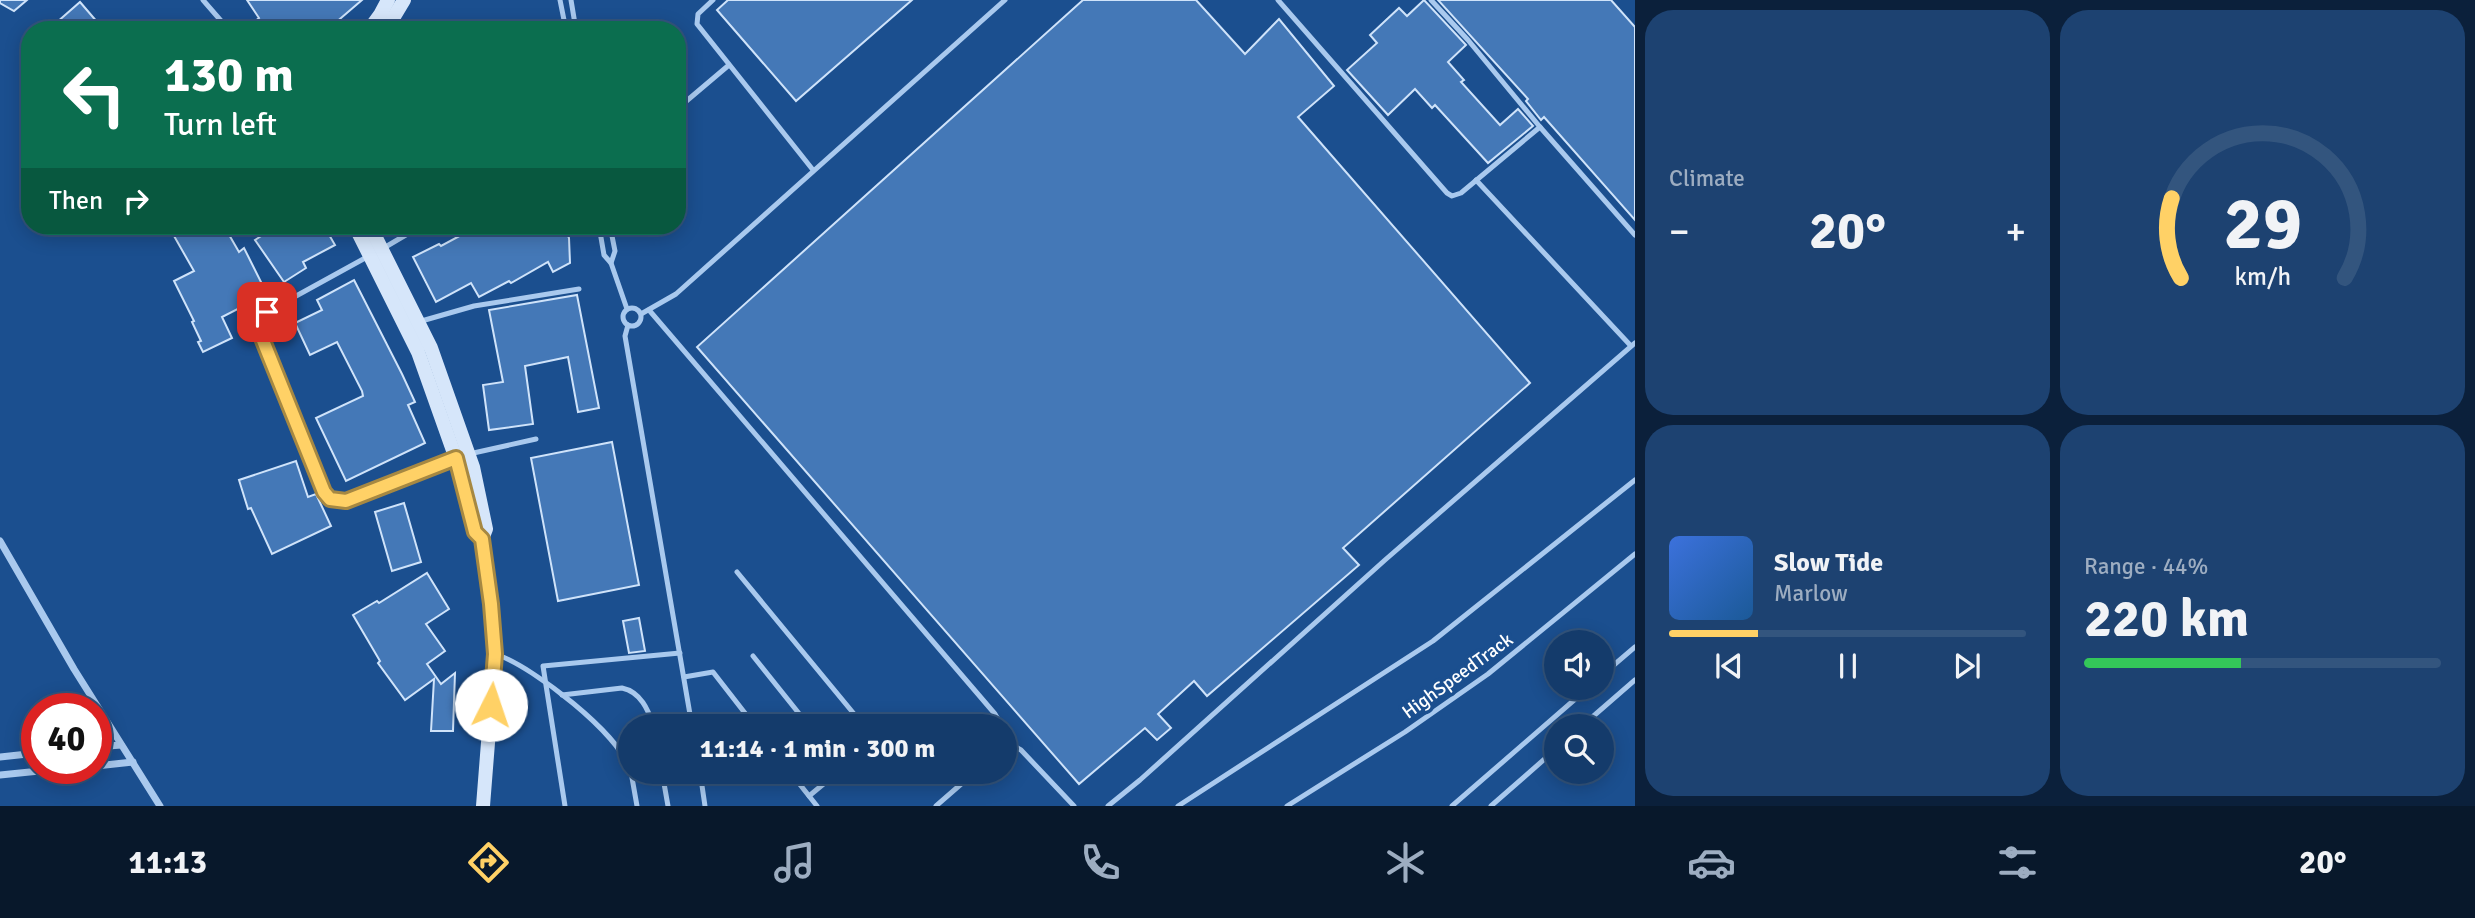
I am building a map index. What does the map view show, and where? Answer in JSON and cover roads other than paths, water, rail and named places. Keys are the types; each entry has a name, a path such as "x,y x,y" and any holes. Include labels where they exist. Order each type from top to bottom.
{"street":[{"path":"376,21 388,0"},
{"path":"391,21 404,0"},
{"path":"362,235 376,252 413,325 431,348 486,528 482,539 495,654 483,806"},
{"path":"372,235 376,252"},
{"path":"0,541 74,670 160,806"},
{"path":"112,745 121,744"},
{"path":"0,757 21,755"},
{"path":"112,764 133,762"},
{"path":"0,775 21,773"}],"lane":[{"path":"203,0 221,21"},
{"path":"560,0 564,21"},
{"path":"570,0 574,21"},
{"path":"713,0 698,14 697,24 813,170"},
{"path":"641,314 676,294 1006,0"},
{"path":"1278,0 1452,196 1461,193 1539,127"},
{"path":"1431,0 1635,235"},
{"path":"686,101 729,65"},
{"path":"1108,806 1633,345 1476,180"},
{"path":"405,235 267,312 260,326 262,338 324,492 330,499 346,501 462,456 536,439"},
{"path":"601,235 604,255 611,263 627,310 623,318 628,325 634,327 639,324 641,314"},
{"path":"611,263 615,251 612,235"},
{"path":"413,325 474,306 579,289"},
{"path":"627,310 636,308 641,314"},
{"path":"649,310 995,714"},
{"path":"628,325 625,336 690,714"},
{"path":"1178,806 1433,641 1635,480"},
{"name":"HighSpeedTrack","path":"1287,806 1405,732 1489,674 1635,554"},
{"path":"737,572 854,714"},
{"path":"1614,665 1635,647"},
{"path":"565,806 543,666 680,653"},
{"path":"495,654 510,659 562,695 618,746"},
{"path":"753,656 799,714"},
{"path":"684,677 713,672 746,714"},
{"path":"1596,714 1635,680"},
{"path":"562,695 622,688 630,690 646,706 649,714"},
{"path":"1452,806 1574,700"},
{"path":"1017,748 1074,806"},
{"path":"1490,806 1544,759"},
{"path":"633,784 637,806"},
{"path":"664,784 668,806"},
{"path":"702,784 705,806"},
{"path":"799,784 817,806"},
{"path":"808,796 823,784"},
{"path":"936,806 961,784"}]}
